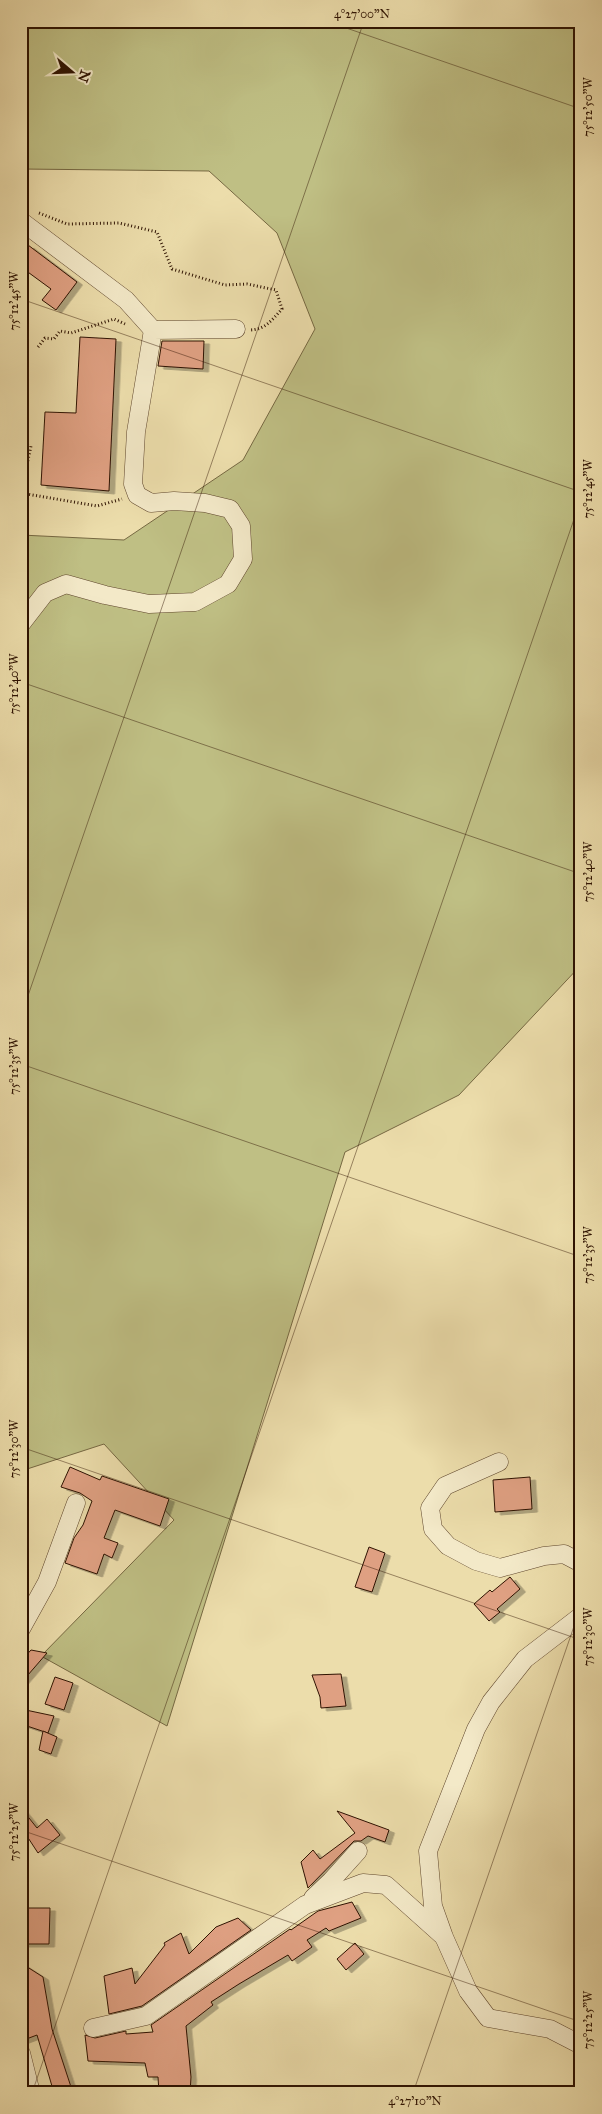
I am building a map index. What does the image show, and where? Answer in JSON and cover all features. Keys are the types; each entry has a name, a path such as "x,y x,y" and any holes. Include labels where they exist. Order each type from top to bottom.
{"street":[{"path":"26,215 126,300 153,330 236,329"},
{"path":"21,624 45,593 66,584 105,596 149,604 194,602 228,584 243,559 241,526 230,508 205,503 174,501 151,503 137,495 133,484 136,432 153,330"},
{"path":"499,1462 445,1486 430,1508 434,1529 438,1534 448,1546 476,1561 500,1568 544,1556 564,1554 581,1563"},
{"path":"21,1629 47,1582 76,1503"},
{"path":"581,1616 525,1659 491,1702 476,1729 428,1851 433,1906 444,1937 468,1991 488,2018 550,2029 581,2045"},
{"path":"93,2028 146,2016 305,1905 331,1881 358,1851"},
{"path":"305,1905 363,1882 386,1885 444,1937"},
{"path":"21,2053 31,2093"}],"path":[{"path":"26,215 67,224 120,223 157,232 172,269 225,285 247,284 276,290 282,309 268,325 255,330 236,329"},
{"path":"38,347 45,338 54,339 60,330 71,333 114,319 135,331 153,330"},
{"path":"21,444 31,446 21,493 97,506 137,495"}],"green space":[{"path":"21,21 581,21 581,965 459,1095 345,1152 167,1726 41,1656 174,1520 104,1444 21,1471 21,535 124,540 243,460 315,329 277,233 209,171 21,169"}],"building":[{"path":"28,245 77,282 56,310 42,300 51,289 21,267 21,255"},
{"path":"80,337 116,339 109,491 41,485 45,412 76,413"},
{"path":"162,341 204,341 203,369 158,366"},
{"path":"70,1467 100,1480 102,1476 169,1499 160,1526 115,1510 104,1538 118,1543 112,1558 104,1554 97,1574 65,1563 74,1538 83,1525 92,1501 80,1493 61,1487"},
{"path":"530,1477 532,1509 495,1512 493,1480"},
{"path":"369,1547 385,1553 372,1592 355,1587"},
{"path":"510,1577 520,1589 497,1609 500,1612 489,1621 474,1604 490,1590 492,1592"},
{"path":"31,1650 47,1653 21,1683 21,1661"},
{"path":"341,1674 346,1706 321,1708 320,1697 312,1675"},
{"path":"55,1677 73,1683 64,1710 45,1704"},
{"path":"21,1709 54,1716 48,1733 21,1724"},
{"path":"43,1731 57,1737 51,1754 39,1750"},
{"path":"21,1808 37,1828 47,1819 60,1835 38,1853 21,1827"},
{"path":"337,1811 389,1830 385,1842 368,1836 361,1841 354,1841 308,1888 301,1862 313,1850 320,1859 355,1833"},
{"path":"352,1902 361,1918 329,1931 326,1928 307,1940 312,1947 292,1961 288,1955 239,1984 211,2002 213,2005 186,2026 191,2077 190,2093 159,2093 158,2077 148,2077 145,2063 88,2061 85,2035 95,2038 126,2031 126,2034 153,2032 151,2025 290,1929 318,1911"},
{"path":"22,1908 50,1908 49,1944 21,1944"},
{"path":"238,1918 251,1930 142,2006 109,2014 104,1976 132,1968 135,1984 165,1945 164,1943 181,1933 189,1954 216,1927"},
{"path":"355,1943 364,1954 346,1970 337,1959"},
{"path":"21,1963 43,1977 52,2029 73,2093 54,2093 37,2035 21,2041"}]}
